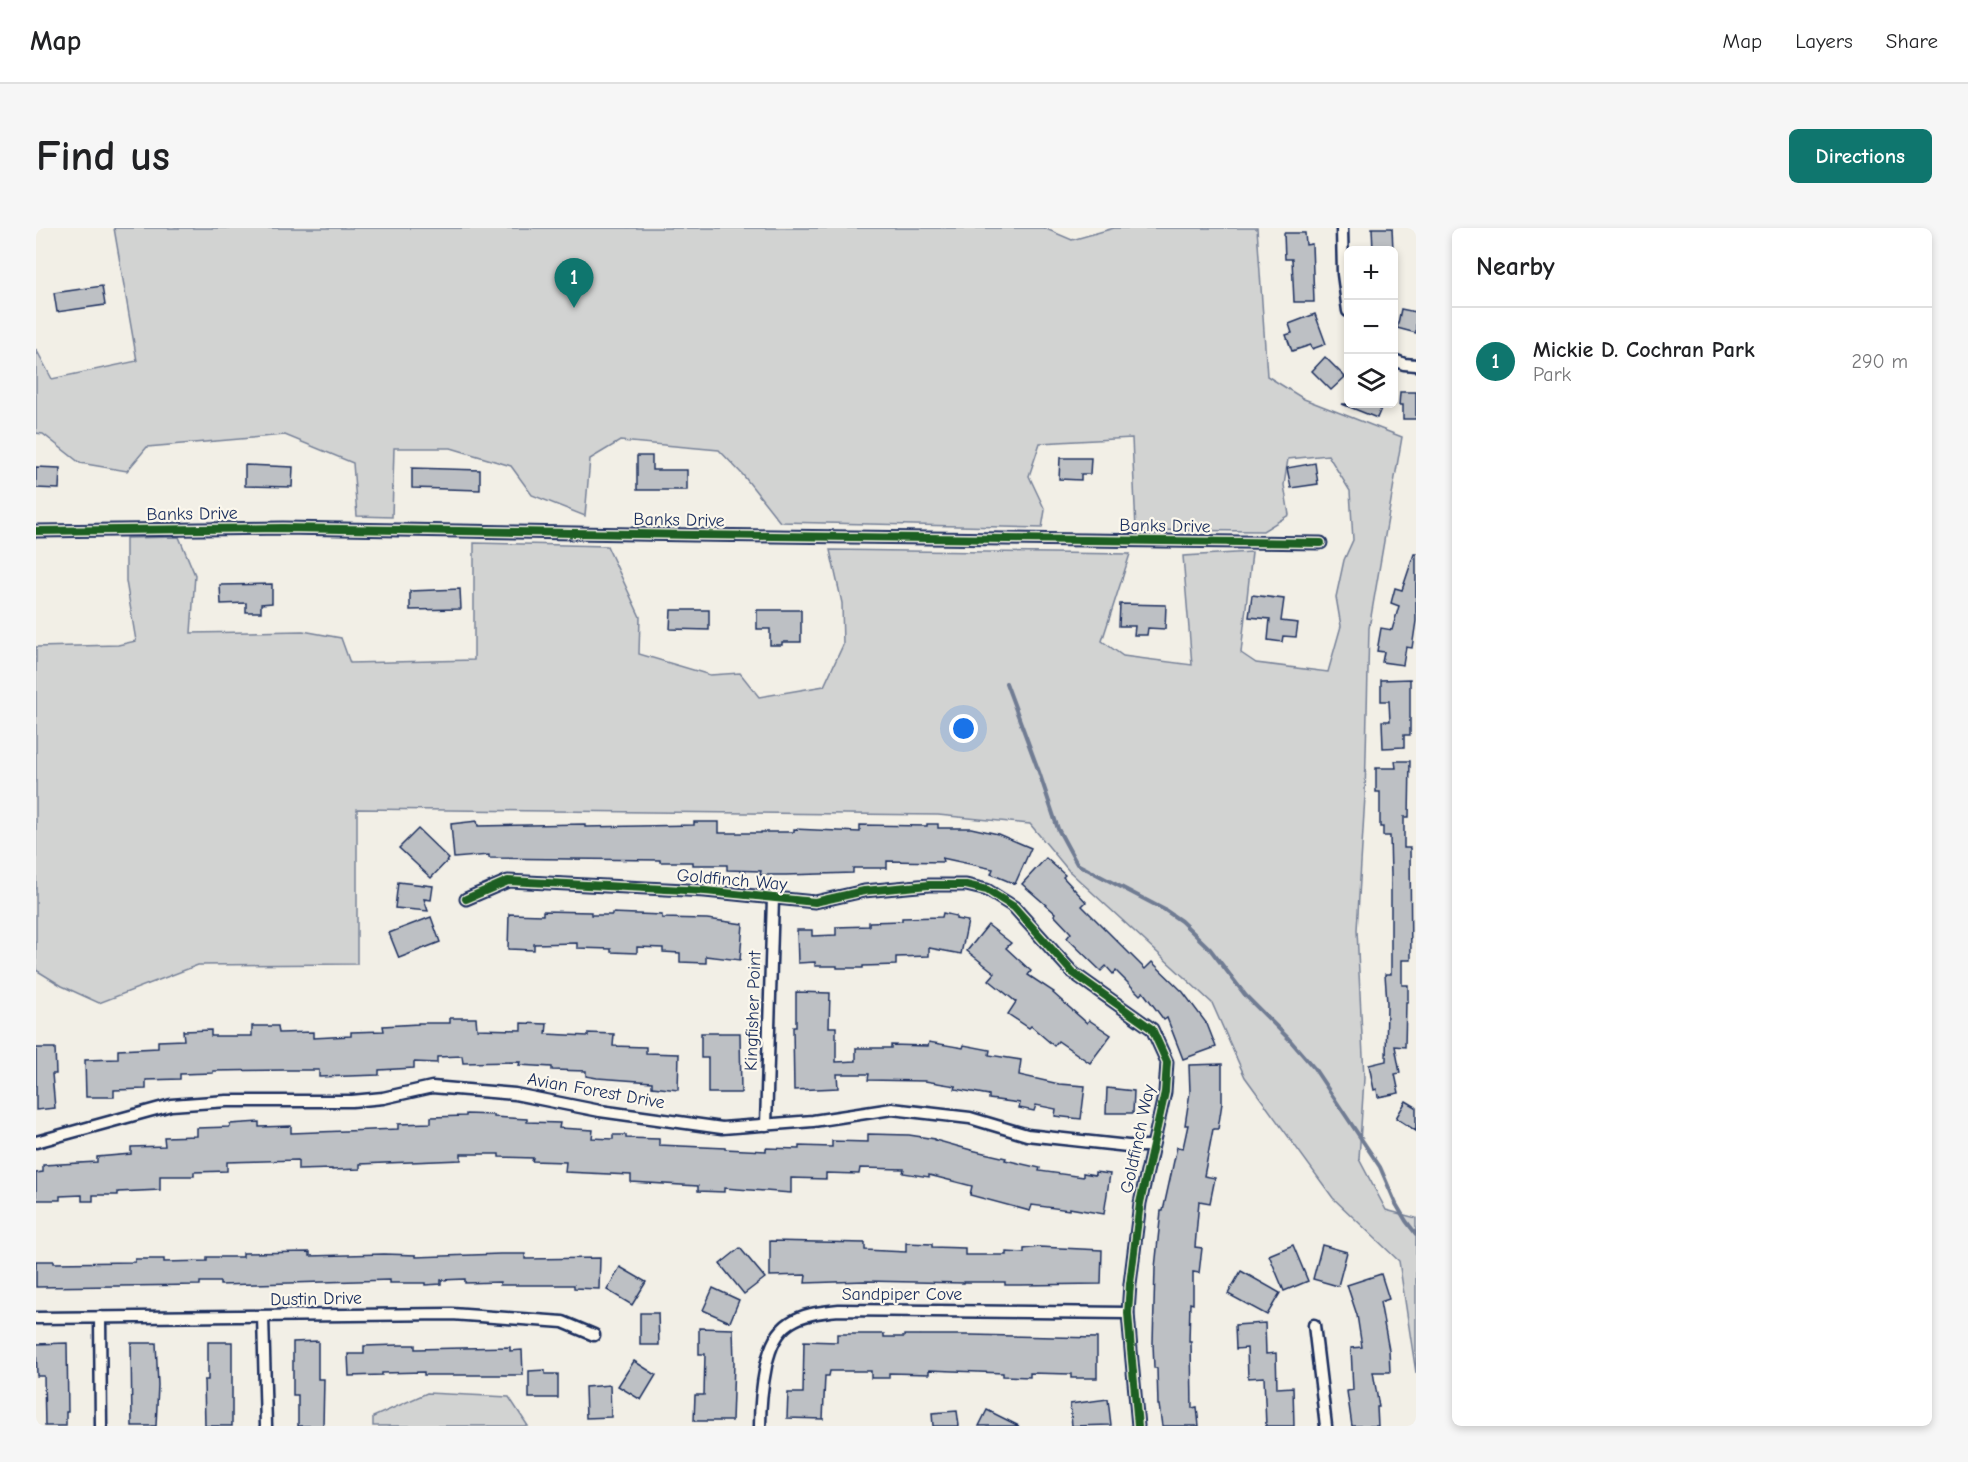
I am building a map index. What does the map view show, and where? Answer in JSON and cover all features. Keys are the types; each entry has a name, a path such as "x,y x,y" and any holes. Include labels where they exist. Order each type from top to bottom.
{"street":[{"path":"1342,228 1343,274 1347,300"},
{"path":"1398,362 1416,364"},
{"name":"Banks Drive","path":"36,531 284,528 1321,543"},
{"name":"Goldfinch Way","path":"466,899 508,881 705,891 815,902 864,891 929,885 966,885 987,890 1014,907 1072,972 1152,1029 1167,1062 1165,1092 1151,1146 1135,1238 1130,1284 1128,1313 1138,1426"},
{"name":"Kingfisher Point","path":"766,1125 772,898"},
{"name":"Avian Forest Drive","path":"36,1142 171,1105 227,1101 352,1101 383,1098 432,1087 515,1094 600,1111 722,1128 813,1121 892,1109 970,1118 1027,1135 1128,1146 1151,1146"},
{"name":"Sandpiper Cove","path":"760,1426 763,1378 773,1340 787,1325 810,1314 839,1310 1128,1313"},
{"name":"Dustin Drive","path":"36,1318 441,1314 563,1322 594,1335"},
{"path":"263,1316 266,1426"},
{"path":"100,1317 101,1426"},
{"path":"1314,1325 1326,1426"}],"shaded area":[{"path":"114,228 1044,228 1072,240 1114,228 1257,228 1267,376 1304,399 1402,437 1369,628 1365,796 1357,930 1364,1078 1359,1159 1386,1210 1416,1218 1416,1373 1399,1261 1333,1198 1245,1077 1212,1003 1069,871 1030,824 938,815 357,809 357,964 198,965 99,1003 62,986 36,970 36,647 118,645 136,641 126,581 126,538 179,537 195,575 191,633 303,631 341,638 350,663 474,660 474,543 607,546 640,617 639,654 710,675 740,673 759,697 824,686 843,645 842,603 830,550 1130,554 1102,641 1123,656 1192,665 1183,556 1252,552 1241,653 1256,663 1328,672 1341,626 1336,597 1344,560 1353,540 1350,491 1328,455 1288,459 1284,485 1289,515 1263,531 1136,530 1132,438 1040,443 1029,476 1045,510 1042,528 780,522 743,475 719,450 620,441 590,459 585,516 532,495 511,466 451,448 394,448 392,517 357,516 353,463 285,435 147,447 127,471 80,463 43,434 36,433 36,349 52,379 137,361"},
{"path":"427,1393 509,1397 528,1426 373,1426 373,1417"}],"building":[{"path":"1372,228 1392,228 1393,246 1373,246"},
{"path":"1284,233 1305,233 1306,245 1312,244 1314,302 1294,302 1292,259 1285,259"},
{"path":"102,286 105,305 57,312 54,293"},
{"path":"1401,309 1416,312 1416,333 1398,328"},
{"path":"1315,314 1326,344 1312,349 1311,345 1292,351 1286,335 1292,333 1289,324"},
{"path":"1325,357 1344,378 1331,390 1312,371"},
{"path":"1400,392 1416,392 1416,419 1403,419 1403,405 1399,405"},
{"path":"1352,408 1381,408 1377,418"},
{"path":"637,456 652,456 652,470 687,470 687,490 637,490"},
{"path":"1060,458 1091,458 1090,474 1081,474 1081,480 1059,479"},
{"path":"1315,463 1318,484 1291,488 1287,468"},
{"path":"245,465 293,467 292,487 245,486"},
{"path":"36,467 60,468 59,489 36,488"},
{"path":"412,468 480,470 480,490 412,488"},
{"path":"1414,554 1416,554 1416,621 1412,648 1406,647 1403,665 1382,662 1384,652 1377,651 1381,628 1392,630 1399,606 1391,603 1395,588 1402,590"},
{"path":"272,584 272,603 261,604 261,612 246,612 246,603 221,604 220,585"},
{"path":"460,589 461,609 410,610 410,591"},
{"path":"1252,595 1284,599 1281,621 1298,623 1296,637 1283,636 1282,642 1268,640 1270,619 1249,617"},
{"path":"1120,604 1166,605 1165,629 1148,628 1147,635 1134,635 1135,626 1119,626"},
{"path":"671,610 709,610 709,630 670,629"},
{"path":"757,610 801,610 801,642 782,642 782,645 770,645 770,629 757,629"},
{"path":"1410,679 1410,735 1404,735 1404,747 1383,748 1382,721 1390,721 1389,701 1381,701 1381,680"},
{"path":"1395,761 1410,761 1409,817 1404,817 1404,848 1410,848 1411,960 1402,960 1402,985 1408,985 1408,1002 1406,1002 1405,1047 1395,1046 1400,1073 1395,1074 1399,1093 1378,1097 1377,1089 1374,1090 1369,1065 1386,1061 1385,974 1391,974 1391,875 1390,836 1383,836 1383,827 1380,827 1380,792 1376,792 1376,768 1396,768"},
{"path":"477,821 478,826 585,824 585,827 694,825 694,822 719,822 719,833 794,832 794,829 860,832 860,825 927,826 927,824 938,824 938,828 971,828 998,834 1031,848 1015,884 991,874 993,869 942,858 943,862 887,861 887,868 853,868 853,873 760,875 761,871 727,870 727,865 693,865 693,862 660,862 660,860 489,858 489,855 454,858 451,824"},
{"path":"418,829 449,859 431,878 399,848"},
{"path":"1046,858 1065,875 1063,877 1086,902 1082,906 1145,969 1152,962 1183,992 1207,1024 1216,1047 1183,1059 1167,1018 1164,1020 1143,992 1140,995 1116,971 1113,974 1106,966 1101,971 1067,938 1071,933 1054,915 1055,913 1022,884"},
{"path":"398,882 433,886 431,900 424,899 428,911 395,908"},
{"path":"543,911 591,912 591,915 612,915 612,913 662,915 662,918 707,919 743,924 740,960 706,956 706,963 680,962 680,953 663,952 663,948 637,947 637,953 611,952 611,949 577,948 577,943 534,944 534,950 508,949 509,914 543,915"},
{"path":"943,913 968,921 961,954 929,948 929,956 896,957 896,965 863,966 863,968 815,966 815,962 798,963 797,930 812,930 812,936 836,935 836,927 869,926 869,922 902,921 902,918 942,917"},
{"path":"431,917 440,942 399,958 389,933"},
{"path":"988,925 1011,943 1006,948 1031,971 1028,975 1054,992 1087,1023 1089,1020 1111,1035 1090,1063 1058,1041 1054,1046 1031,1026 1029,1028 1008,1014 1016,1002 989,980 995,973 967,951"},
{"path":"796,992 830,993 829,1027 836,1027 836,1062 856,1061 856,1048 891,1048 891,1045 928,1046 929,1042 990,1050 989,1055 1021,1060 1019,1075 1059,1084 1085,1086 1081,1119 1055,1116 1056,1109 1036,1105 1034,1111 1019,1108 1020,1103 989,1099 989,1095 955,1089 956,1086 925,1081 868,1080 869,1074 837,1074 838,1088 794,1090 793,1027 796,1027"},
{"path":"450,1018 476,1018 477,1029 521,1030 521,1023 547,1024 546,1034 588,1036 588,1033 614,1034 613,1046 646,1047 646,1053 679,1054 678,1090 652,1087 652,1082 597,1078 586,1076 586,1071 552,1070 552,1067 519,1065 520,1062 463,1063 462,1056 437,1057 437,1063 414,1062 414,1068 379,1070 379,1075 319,1077 319,1070 213,1071 213,1073 180,1074 180,1079 146,1080 146,1089 114,1090 114,1097 86,1097 85,1060 118,1059 118,1050 158,1048 158,1041 184,1040 183,1031 211,1030 211,1036 252,1036 252,1026 278,1026 279,1033 313,1032 313,1038 351,1036 351,1032 384,1031 383,1026 450,1023"},
{"path":"701,1033 740,1033 741,1093 708,1093 708,1058 701,1058"},
{"path":"36,1048 55,1048 56,1074 52,1074 55,1108 36,1110"},
{"path":"1222,1064 1222,1103 1218,1129 1213,1129 1204,1176 1215,1178 1210,1203 1199,1201 1195,1247 1202,1248 1199,1273 1193,1272 1193,1304 1190,1303 1192,1408 1197,1407 1199,1426 1162,1426 1153,1343 1155,1268 1161,1211 1163,1211 1177,1147 1183,1148 1188,1125 1185,1125 1190,1092 1189,1065"},
{"path":"1107,1088 1134,1091 1133,1113 1106,1113"},
{"path":"1406,1101 1416,1107 1416,1131 1396,1118"},
{"path":"466,1114 527,1119 527,1122 560,1123 559,1128 593,1130 592,1138 613,1139 613,1135 626,1135 626,1138 659,1139 659,1145 766,1151 766,1148 799,1149 799,1146 832,1147 832,1141 868,1142 868,1134 909,1135 935,1139 1006,1158 1005,1160 1040,1168 1039,1171 1083,1177 1083,1173 1110,1174 1104,1214 1032,1205 1030,1211 970,1195 972,1186 929,1175 929,1177 903,1173 904,1169 860,1168 859,1174 826,1173 826,1179 791,1178 791,1193 724,1188 724,1192 698,1191 698,1186 631,1182 631,1175 565,1172 566,1162 532,1161 533,1158 499,1157 499,1154 461,1154 461,1160 360,1164 360,1169 332,1170 298,1170 298,1160 227,1162 227,1171 194,1172 194,1176 160,1176 160,1190 118,1192 118,1195 93,1195 93,1201 82,1201 82,1195 60,1196 60,1200 36,1200 36,1173 43,1172 43,1165 97,1162 97,1157 131,1154 131,1147 165,1146 164,1137 197,1136 197,1128 230,1127 230,1124 259,1122 259,1127 291,1126 291,1133 398,1129 398,1124 431,1123 431,1117 466,1116"},
{"path":"770,1241 865,1243 865,1250 906,1252 906,1243 932,1244 932,1247 965,1248 965,1255 1006,1255 1006,1252 1024,1253 1024,1249 1039,1247 1102,1250 1101,1284 1005,1285 1005,1282 865,1281 805,1283 806,1275 770,1276"},
{"path":"1293,1245 1308,1281 1284,1291 1269,1255"},
{"path":"1322,1245 1347,1252 1338,1286 1313,1279"},
{"path":"740,1248 765,1278 744,1294 720,1264"},
{"path":"310,1252 310,1256 384,1254 416,1255 416,1257 525,1254 525,1259 600,1258 599,1289 574,1288 574,1285 465,1283 465,1279 441,1280 441,1284 425,1285 425,1283 390,1283 390,1280 36,1287 36,1261 54,1261 54,1263 135,1262 135,1259 164,1259 164,1262 207,1261 207,1257 243,1257 243,1253"},
{"path":"620,1267 646,1282 632,1305 607,1290"},
{"path":"1241,1271 1280,1293 1267,1315 1228,1294"},
{"path":"1381,1274 1389,1299 1380,1302 1389,1350 1390,1372 1373,1372 1379,1407 1377,1407 1378,1426 1352,1426 1347,1391 1353,1390 1351,1348 1362,1347 1357,1315 1347,1285"},
{"path":"713,1288 739,1300 730,1322 703,1310"},
{"path":"640,1313 658,1313 659,1345 640,1345"},
{"path":"1265,1323 1266,1354 1276,1353 1277,1388 1293,1387 1294,1426 1266,1426 1264,1377 1248,1378 1247,1348 1236,1349 1235,1325"},
{"path":"699,1328 733,1329 732,1421 694,1421 695,1395 704,1395 705,1354 699,1354"},
{"path":"837,1334 884,1334 884,1337 971,1335 1097,1338 1097,1378 1071,1378 1071,1374 1030,1373 1030,1377 1003,1376 1003,1373 929,1370 929,1374 889,1373 889,1378 871,1378 871,1371 830,1371 829,1376 825,1376 823,1419 787,1418 788,1393 803,1393 804,1341 837,1342"},
{"path":"318,1341 318,1379 324,1379 323,1426 298,1426 298,1395 293,1395 293,1342"},
{"path":"208,1342 232,1342 232,1426 205,1426 204,1380 208,1380"},
{"path":"67,1343 68,1412 66,1412 66,1426 45,1426 44,1376 37,1376 36,1344"},
{"path":"131,1343 156,1343 158,1385 156,1426 132,1426"},
{"path":"415,1345 415,1349 510,1347 510,1351 522,1350 523,1375 424,1375 424,1372 349,1376 348,1354 364,1354 364,1346"},
{"path":"634,1361 656,1375 641,1400 618,1386"},
{"path":"545,1370 545,1374 558,1374 558,1398 529,1398 529,1371"},
{"path":"610,1385 611,1417 586,1418 585,1387"},
{"path":"1108,1399 1111,1425 1072,1426 1070,1404"},
{"path":"987,1410 1019,1426 979,1426"},
{"path":"957,1411 959,1426 933,1426 932,1413"}],"waterway":[{"path":"1006,683 1058,829 1077,864 1165,910 1181,921 1210,949 1246,996 1314,1068 1380,1167 1396,1204 1416,1234"}],"cycle path":[{"path":"36,531 283,528 1321,543"},
{"path":"466,899 508,881 705,891 815,902 864,891 929,885 966,885 987,890 1014,907 1072,972 1152,1029 1167,1062 1165,1092 1140,1203 1130,1284 1128,1313 1138,1426"}],"place":[{"name":"Mickie D. Cochran Park","path":"574,308"}]}
